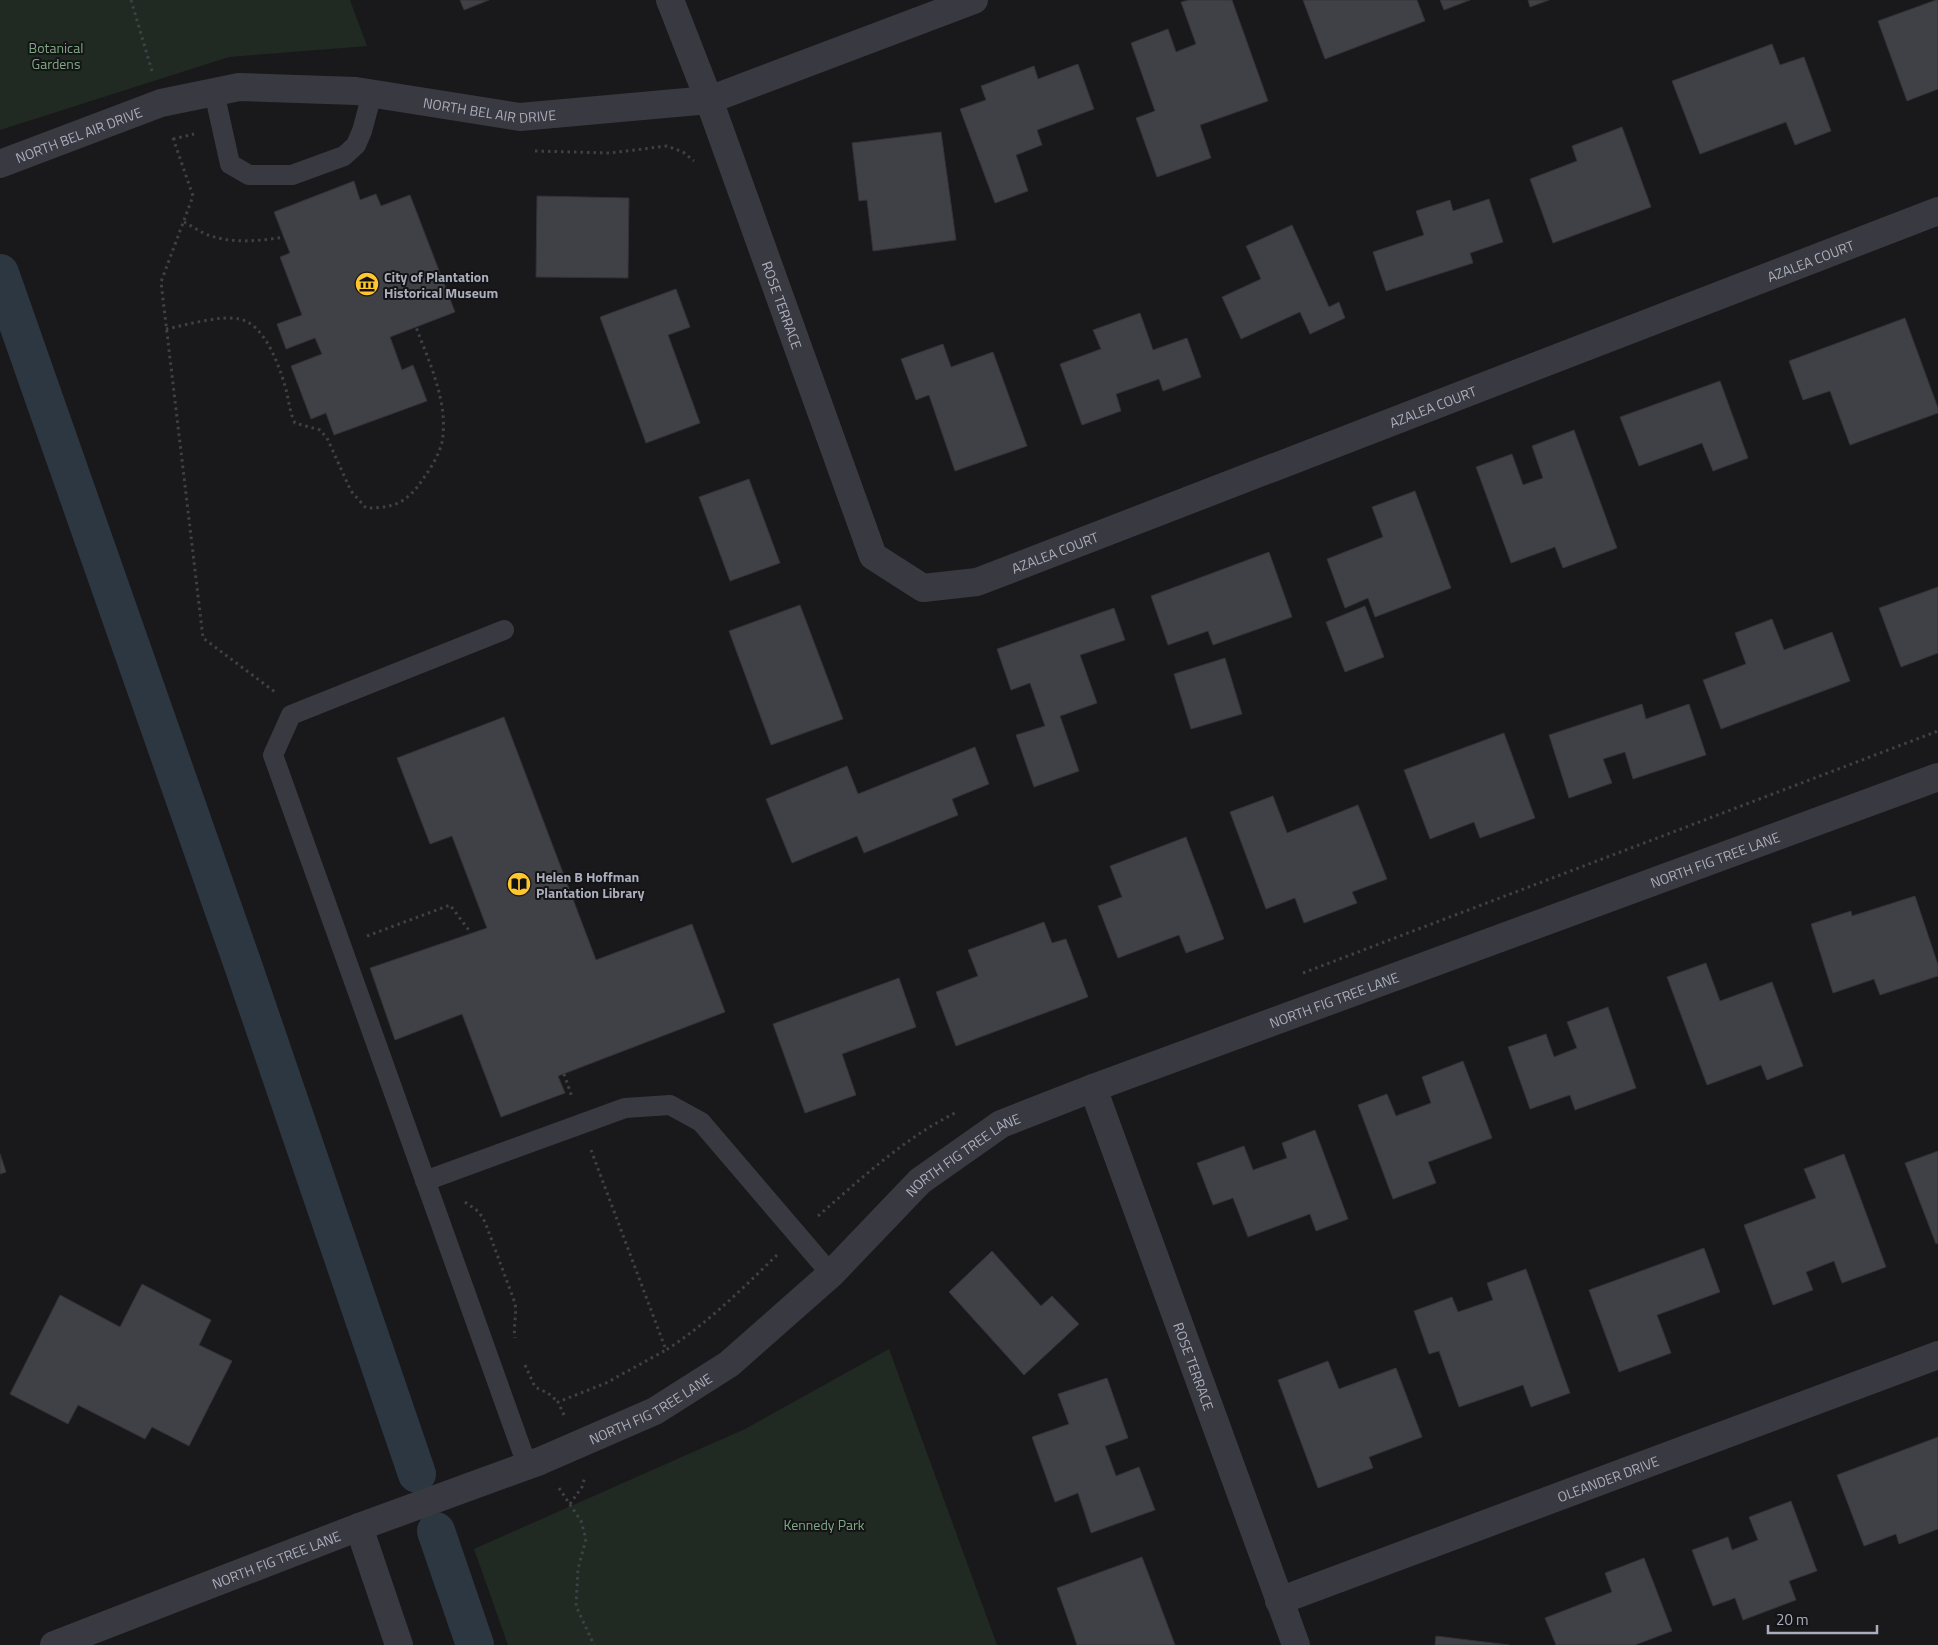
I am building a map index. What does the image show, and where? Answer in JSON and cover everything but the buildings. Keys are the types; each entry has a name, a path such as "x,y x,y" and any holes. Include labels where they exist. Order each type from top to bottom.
{"street":[{"name":"ROSE TERRACE","path":"670,0 709,100 873,556 922,588"},
{"name":"NORTH BEL AIR DRIVE","path":"0,164 161,102 239,87 356,91 520,117 709,100 974,0"},
{"name":"AZALEA COURT","path":"922,588 977,582 1938,211"},
{"name":"NORTH FIG TREE LANE","path":"54,1645 359,1527 533,1463 655,1411 729,1364 831,1274 920,1181 1002,1124 1093,1088 1938,777"},
{"name":"ROSE TERRACE","path":"1093,1088 1296,1645"},
{"name":"OLEANDER DRIVE","path":"1279,1601 1938,1355"},
{"path":"359,1527 399,1645"}],"lane":[{"path":"214,92 230,164 249,175 292,175 344,156 356,145 362,131 372,94"},
{"path":"504,630 291,715 273,755 425,1181 533,1463"},
{"path":"425,1181 625,1108 670,1105 701,1122 831,1274"}],"path":[{"path":"131,0 154,78"},
{"path":"173,139 222,128"},
{"path":"171,132 193,196 161,282 203,638 277,694"},
{"path":"529,150 610,153 667,146 683,152 694,160 698,166"},
{"path":"184,222 208,236 235,240 262,240 284,237"},
{"path":"166,329 211,320 240,318 259,330 274,354 285,387 290,413 295,424 320,430 327,438 351,491 366,508 384,508 403,501 419,485 431,467 442,443 444,424 441,403 416,327"},
{"path":"341,945 450,905 471,933"},
{"path":"564,1074 570,1091"},
{"path":"450,1172 459,1199 479,1212 485,1222 515,1303 517,1314 514,1331 515,1344"},
{"path":"558,1402 606,1383 666,1350"},
{"path":"523,1361 535,1387 548,1393 558,1402 564,1416"},
{"path":"533,1463 570,1504 581,1521 586,1538 578,1568 576,1606 594,1645"},
{"path":"570,1504 582,1486 585,1469"}],"green space":[{"name":"Botanical Gardens","path":"0,0 350,0 367,46 229,57 0,130"},
{"name":"Kennedy Park","path":"889,1349 997,1645 508,1645 474,1549 745,1429"}],"waterway":[{"path":"0,273 244,968 417,1474"},
{"path":"436,1531 475,1645"}],"place":[{"name":"City of Plantation Historical Museum","path":"367,284"},
{"name":"Helen B Hoffman Plantation Library","path":"519,884"}]}
